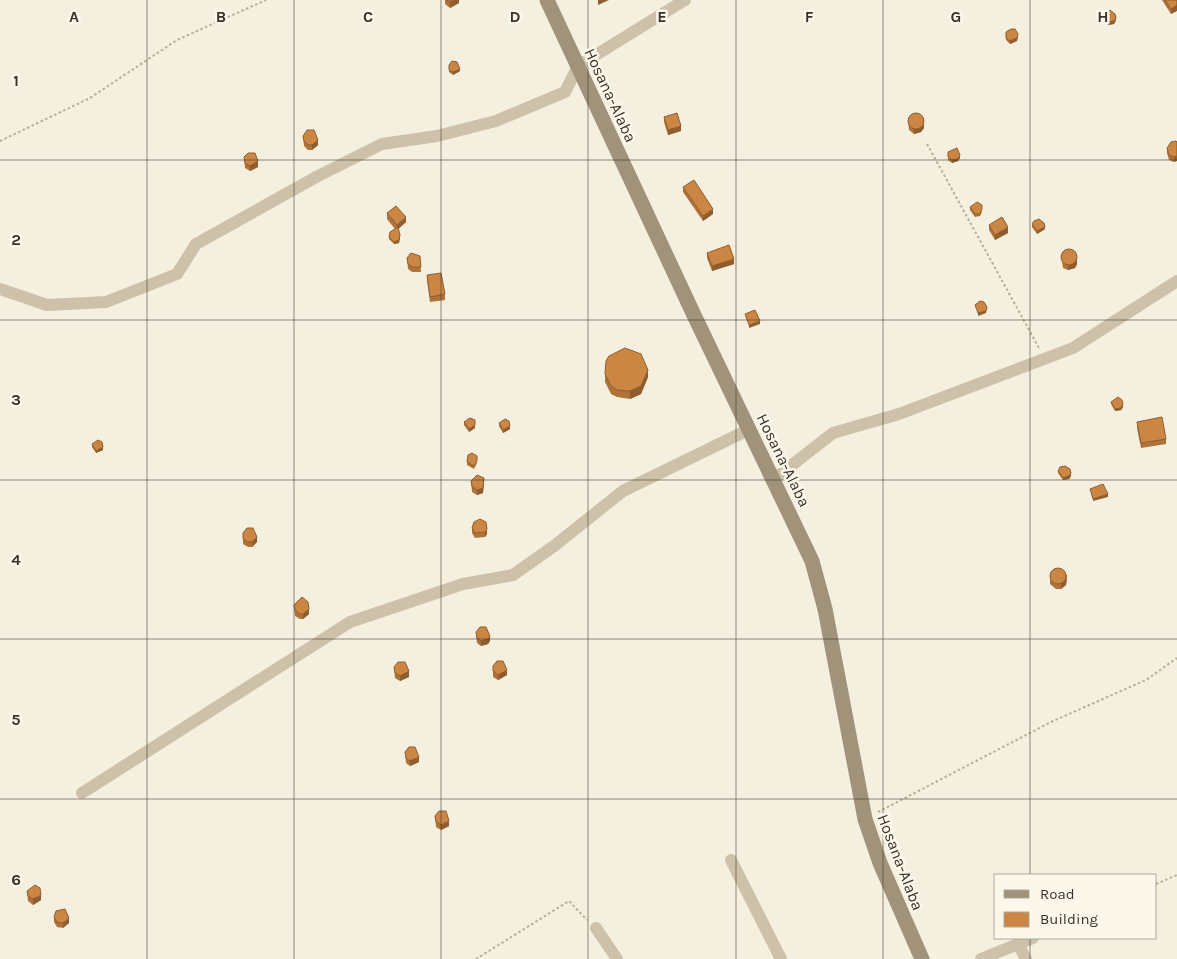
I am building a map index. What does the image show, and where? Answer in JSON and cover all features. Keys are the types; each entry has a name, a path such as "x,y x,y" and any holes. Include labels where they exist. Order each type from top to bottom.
{"main road":[{"name":"Hosana-Alaba","path":"548,0 693,314 812,561 825,609 865,819 880,863 922,959"}],"street":[{"path":"0,289 47,305 106,302 177,274 196,244 318,176 382,144 437,136 496,121 565,92 578,66 684,0"},
{"path":"774,479 833,433 899,414 1073,348 1177,282"},
{"path":"82,793 350,622 462,584 513,575 554,546 623,491 750,429"},
{"path":"731,860 781,959"},
{"path":"596,928 617,959"},
{"path":"981,959 1031,939"},
{"path":"1018,944 1026,959"}],"path":[{"path":"0,141 90,98 178,40 266,0"},
{"path":"927,144 1044,359"},
{"path":"865,819 1053,721 1146,680 1177,658"},
{"path":"1157,884 1177,875"},
{"path":"476,959 569,901 596,928"}],"building":[{"path":"1165,0 1177,0 1177,5 1171,9"},
{"path":"1110,10 1115,14 1116,18 1114,21 1108,22 1103,16"},
{"path":"1015,29 1018,34 1017,38 1010,41 1006,38 1006,32"},
{"path":"452,61 457,62 460,69 453,72 449,70 449,65"},
{"path":"677,113 681,126 668,130 664,117"},
{"path":"916,113 924,121 916,129 908,121"},
{"path":"307,130 314,130 318,140 312,145 308,145 304,141 303,136"},
{"path":"1176,141 1177,156 1174,157 1169,155 1167,148 1171,142"},
{"path":"957,148 960,155 958,159 952,160 948,157 948,152"},
{"path":"248,153 255,153 258,161 250,166 245,163 244,157"},
{"path":"694,180 713,209 703,216 683,187"},
{"path":"977,202 982,205 980,214 975,214 970,207"},
{"path":"396,206 406,217 397,225 387,213"},
{"path":"1002,217 1008,227 995,235 989,225"},
{"path":"1039,219 1044,223 1045,227 1037,231 1032,224"},
{"path":"398,227 399,240 394,242 389,237 390,232"},
{"path":"729,245 734,259 712,266 707,253"},
{"path":"1069,249 1077,257 1069,265 1061,257"},
{"path":"411,253 420,256 421,267 412,267 408,264 407,258"},
{"path":"441,273 445,294 430,297 427,275"},
{"path":"980,301 984,302 987,307 986,311 978,313 975,305"},
{"path":"755,310 760,321 749,325 745,314"},
{"path":"625,348 641,354 648,370 641,386 630,391 617,390 611,386 605,374 606,361 609,356"},
{"path":"1118,397 1122,400 1123,404 1121,408 1115,409 1111,402"},
{"path":"1162,417 1166,439 1141,443 1137,422"},
{"path":"470,418 475,420 475,425 469,429 464,422"},
{"path":"505,419 509,421 510,426 503,430 499,423"},
{"path":"98,440 102,442 103,447 96,451 92,444"},
{"path":"472,453 477,456 474,466 467,462 468,455"},
{"path":"1065,466 1070,469 1071,473 1063,478 1058,471 1060,467"},
{"path":"477,475 484,478 483,488 477,490 472,486 471,481"},
{"path":"1103,484 1108,494 1093,499 1090,489"},
{"path":"480,519 486,522 487,529 485,532 475,533 472,528 474,522"},
{"path":"247,528 253,528 257,537 252,542 243,539 243,533"},
{"path":"1055,568 1061,568 1066,573 1064,582 1055,584 1050,579 1050,573"},
{"path":"302,597 308,602 309,609 300,614 295,610 294,605"},
{"path":"480,627 486,627 490,636 488,639 481,641 477,638 476,632"},
{"path":"497,661 503,661 507,670 498,675 493,671 493,666"},
{"path":"398,662 405,662 409,671 400,676 395,673 394,667"},
{"path":"409,747 415,747 419,757 410,761 406,758 405,752"},
{"path":"439,811 446,811 449,821 441,825 436,822 435,816"},
{"path":"35,885 40,888 41,895 33,899 28,896 27,891"},
{"path":"65,909 69,918 63,923 57,922 54,917 56,911"}]}
